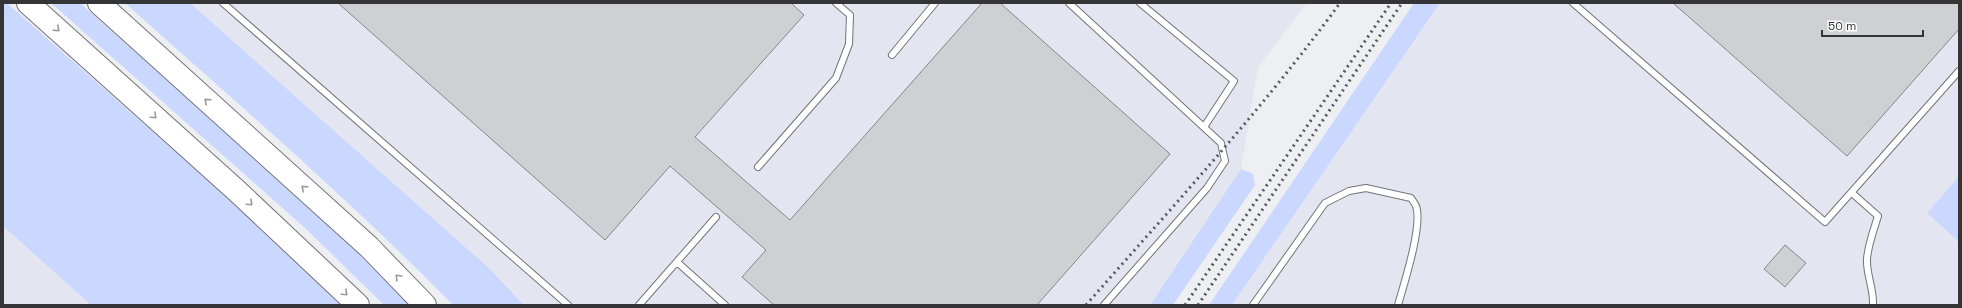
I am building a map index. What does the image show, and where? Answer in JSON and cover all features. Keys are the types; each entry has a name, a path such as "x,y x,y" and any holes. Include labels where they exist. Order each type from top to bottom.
{"highway":[{"path":"28,3 237,191 358,305"},
{"path":"99,3 369,247 425,305"}],"lane":[{"path":"223,3 568,305"},
{"path":"758,167 836,78 849,44 850,15 836,3"},
{"path":"892,55 935,3"},
{"path":"1069,3 1221,143 1224,161 1207,188 1104,305"},
{"path":"1140,3 1234,81 1204,127"},
{"path":"1574,3 1825,222 1959,71"},
{"path":"1253,305 1325,203 1349,191 1366,188 1411,198 1416,206 1416,229 1412,256 1398,305"},
{"path":"1852,193 1878,216 1867,259 1873,293 1873,305"},
{"path":"639,305 716,217"},
{"path":"677,262 725,305"}],"shaded area":[{"path":"3,3 7,3 308,269 345,305 91,305 3,226"},
{"path":"51,3 80,3 351,244 412,305 384,305 305,228"},
{"path":"125,3 190,3 490,269 524,305 453,305 333,189"},
{"path":"190,3 1307,3 1258,67 1241,169 1150,305 525,305 490,269"},
{"path":"1414,3 1440,3 1232,305 1209,305"},
{"path":"1440,3 1959,3 1959,176 1927,213 1959,242 1959,305 1232,305"},
{"path":"1241,169 1253,174 1255,185 1173,305 1150,305"},
{"path":"1959,176 1959,242 1927,213"},
{"path":"3,226 91,305 3,305"}],"building":[{"path":"338,3 791,3 804,15 695,137 790,220 982,3 1000,3 1170,154 1037,305 774,305 742,277 766,250 670,166 605,240"},
{"path":"1673,3 1959,3 1959,29 1847,156"},
{"path":"1785,245 1806,263 1785,287 1764,269"}],"railway":[{"path":"1086,305 1184,194 1280,81 1340,3"},
{"path":"1185,305 1391,3"},
{"path":"1198,305 1402,3"}]}
